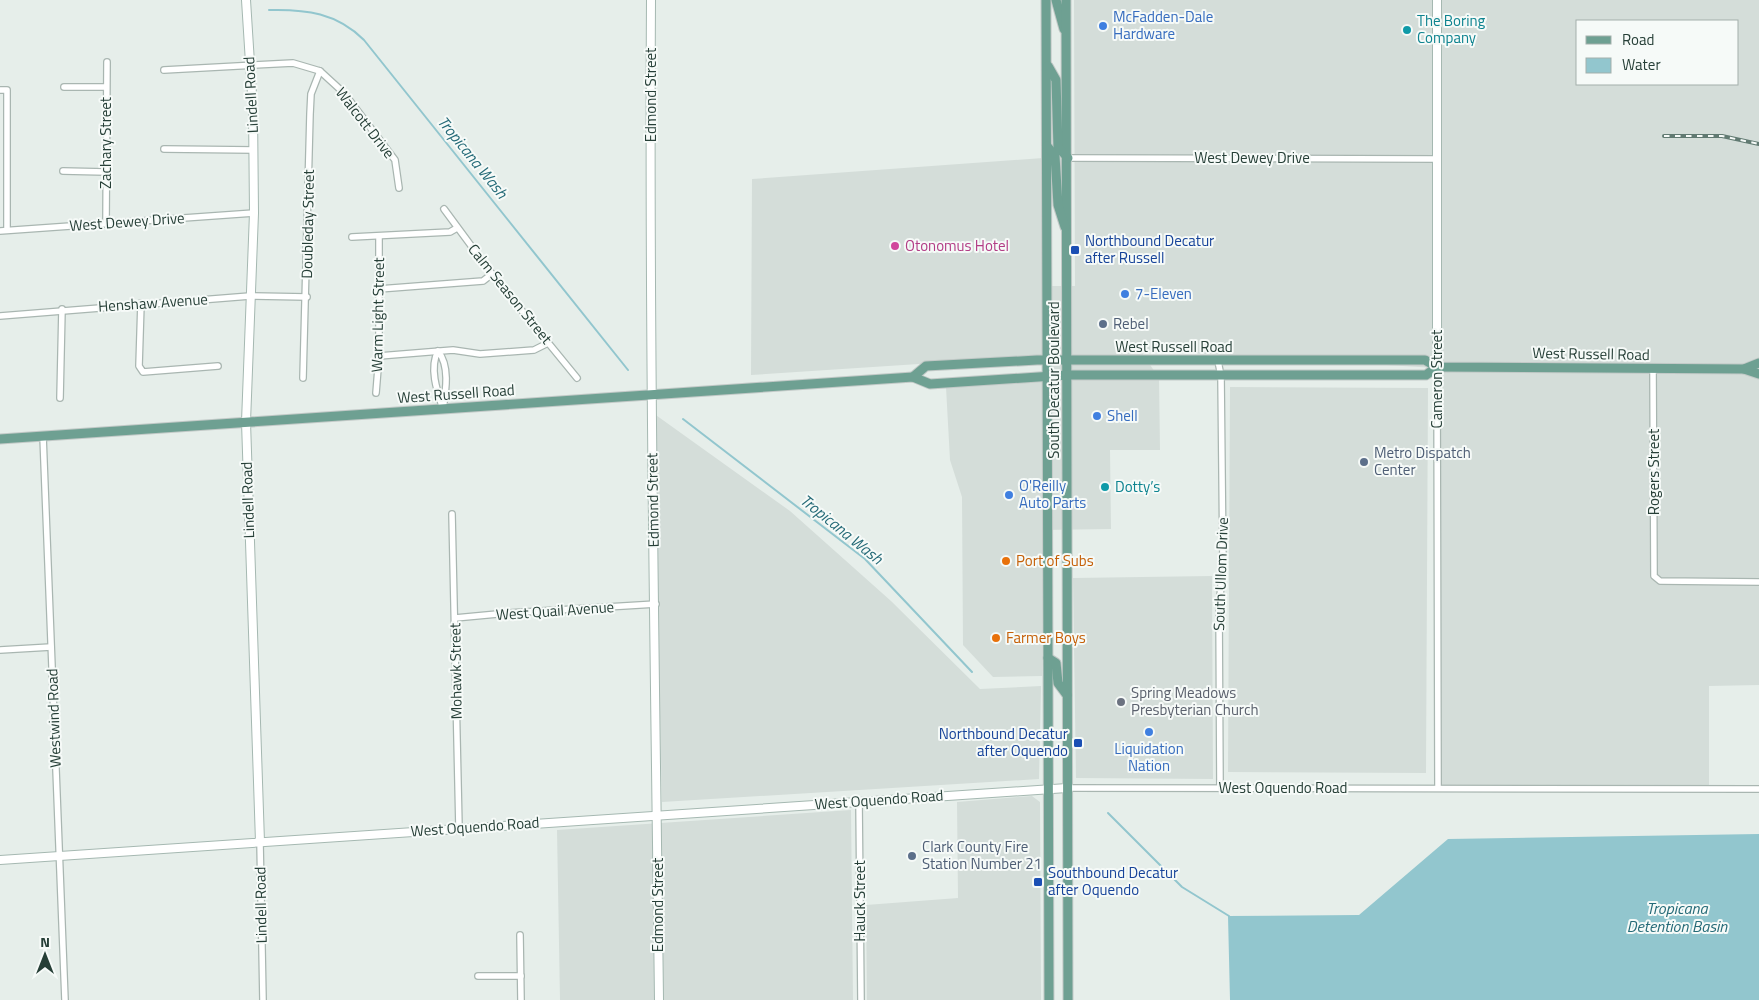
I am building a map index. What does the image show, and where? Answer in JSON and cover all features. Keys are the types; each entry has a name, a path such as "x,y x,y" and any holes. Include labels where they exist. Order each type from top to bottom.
{"main road":[{"name":"South Decatur Boulevard","path":"1046,0 1049,1000"},
{"path":"1056,0 1066,36"},
{"name":"South Decatur Boulevard","path":"1066,0 1068,158 1068,1000"},
{"path":"1047,64 1056,80 1058,147 1068,158"},
{"path":"1047,146 1055,156 1058,205 1068,235"},
{"name":"West Russell Road","path":"913,376 926,366 1047,360 1425,360 1438,367 1744,369 1759,374"},
{"name":"West Russell Road","path":"1744,369 1759,363"},
{"name":"West Russell Road","path":"0,439 913,376 930,384 1047,375 1426,375 1438,367"},
{"path":"1048,658 1056,663 1058,683 1067,695"}],"street":[{"name":"Lindell Road","path":"246,0 254,150 254,213 246,422 260,842 263,1000"},
{"name":"Edmond Street","path":"651,0 650,395 656,604 659,1000"},
{"name":"Cameron Street","path":"1436,0 1438,788"},
{"name":"Zachary Street","path":"106,224 107,62"},
{"name":"Walcott Drive","path":"164,70 293,63 320,71 344,93 395,160 399,173 399,188"},
{"name":"Doubleday Street","path":"303,378 307,297 310,114 312,94 320,71"},
{"path":"64,87 106,87"},
{"path":"0,90 8,90 8,230"},
{"path":"164,148 254,150"},
{"name":"West Dewey Drive","path":"1068,158 1437,159"},
{"path":"0,169 7,169"},
{"path":"63,171 106,172"},
{"name":"Calm Season Street","path":"444,209 492,274 577,378"},
{"name":"West Dewey Drive","path":"0,231 254,213"},
{"path":"352,237 450,232 457,228"},
{"name":"Warm Light Street","path":"376,393 379,356 379,237"},
{"path":"379,289 483,281 492,274"},
{"name":"Henshaw Avenue","path":"0,316 62,309 250,296 307,297"},
{"path":"140,303 139,366 143,372 218,366"},
{"path":"60,398 62,309"},
{"path":"379,356 438,351 480,354 534,350 548,343"},
{"path":"438,351 434,359 436,390 443,409"},
{"path":"438,351 444,359 446,389 443,409"},
{"name":"South Ullom Drive","path":"1218,361 1221,376 1223,566 1219,606 1220,788"},
{"name":"Rogers Street","path":"1653,368 1654,576 1660,580 1759,582"},
{"name":"Westwind Road","path":"43,436 65,1000"},
{"name":"Mohawk Street","path":"452,514 459,828"},
{"name":"West Quail Avenue","path":"455,618 656,604"},
{"path":"0,650 51,647"},
{"name":"West Oquendo Road","path":"0,860 658,814 1067,788 1759,789"},
{"name":"Hauck Street","path":"859,801 861,1000"},
{"path":"520,935 522,1000"},
{"path":"478,976 521,976"}],"shaded area":[{"path":"1074,0 1759,0 1759,685 1709,686 1709,788 1438,788 1436,368 1140,350 1159,378 1160,450 1110,450 1111,529 1043,530 1042,676 993,677 963,645 962,497 950,460 946,387 1043,382 1042,356 751,375 752,179 1043,158 1042,286 1075,286"},
{"path":"1230,387 1428,388 1426,773 1228,772"},
{"path":"653,413 790,511 891,601 980,689 1041,686 1039,779 662,802"},
{"path":"1212,576 1213,779 1076,778 1073,578"},
{"path":"1032,796 1040,802 1041,1000 867,1000 866,905 958,898 957,802"},
{"path":"851,810 853,1000 560,1000 557,830"}],"water":[{"name":"Tropicana Detention Basin","path":"1759,834 1759,1000 1230,1000 1228,916 1359,915 1448,839"}],"waterway":[{"name":"Tropicana Wash","path":"269,10 296,10 332,18 354,31 364,40 628,370"},
{"name":"Tropicana Wash","path":"683,419 865,559 972,672"},
{"path":"1108,813 1182,887 1229,916"}],"railway":[{"path":"1664,136 1722,136 1759,144"}],"place":[{"name":"McFadden-Dale Hardware","path":"1103,26"},
{"name":"The Boring Company","path":"1407,30"},
{"name":"Otonomus Hotel","path":"895,246"},
{"name":"Northbound Decatur after Russell","path":"1075,250"},
{"name":"7-Eleven","path":"1125,294"},
{"name":"Rebel","path":"1103,324"},
{"name":"Shell","path":"1097,416"},
{"name":"Metro Dispatch Center","path":"1364,462"},
{"name":"Dotty’s","path":"1105,487"},
{"name":"O'Reilly Auto Parts","path":"1009,495"},
{"name":"Port of Subs","path":"1006,561"},
{"name":"Farmer Boys","path":"996,638"},
{"name":"Spring Meadows Presbyterian Church","path":"1121,702"},
{"name":"Liquidation Nation","path":"1149,732"},
{"name":"Northbound Decatur after Oquendo","path":"1078,743"},
{"name":"Clark County Fire Station Number 21","path":"912,856"},
{"name":"Southbound Decatur after Oquendo","path":"1038,882"}]}
